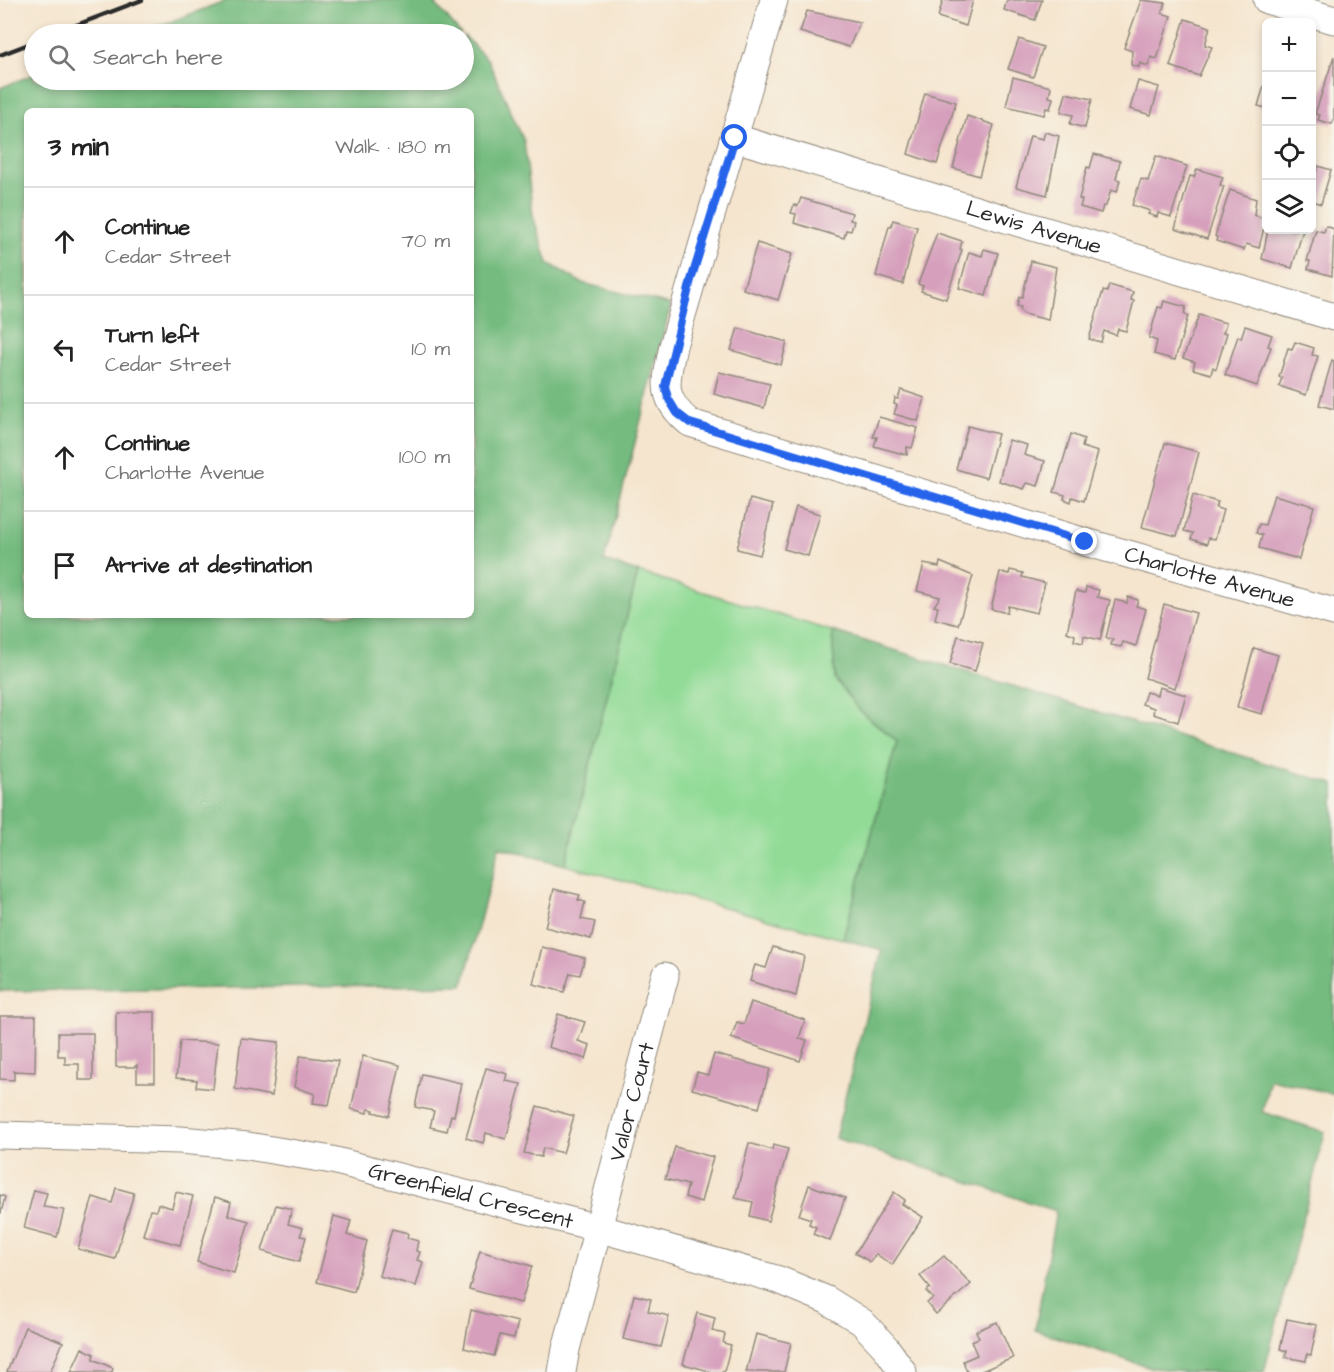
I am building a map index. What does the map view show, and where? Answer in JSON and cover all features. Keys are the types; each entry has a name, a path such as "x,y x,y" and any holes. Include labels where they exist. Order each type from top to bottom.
{"street":[{"name":"Charlotte Avenue","path":"774,0 735,138 691,280 665,386 668,398 677,413 690,423 1085,542 1334,612"},
{"path":"1267,0 1334,20"},
{"name":"Lewis Avenue","path":"735,138 1334,317"},
{"name":"Valor Court","path":"562,1372 566,1349 665,976"},
{"name":"Greenfield Crescent","path":"0,1135 180,1140 248,1146 332,1160 598,1227 779,1280 827,1300 862,1322 886,1348 903,1372"}],"green space":[{"path":"227,0 432,0 452,24 164,24"},
{"path":"474,46 488,60 524,141 533,216 548,263 582,283 671,305 604,561 638,572 565,865 499,847 463,985 0,991 0,88 24,78 24,90 474,90"},
{"path":"638,572 832,631 835,679 859,710 897,741 843,939 565,865"},
{"path":"832,631 1334,784 1334,1094 1270,1079 1262,1112 1325,1132 1264,1372 1183,1372 1148,1367 1035,1330 1056,1211 835,1138 882,950 843,939 897,741 859,710 835,679"}],"building":[{"path":"943,0 973,0 966,26 938,17"},
{"path":"1007,0 1042,0 1035,20 1004,10"},
{"path":"1141,0 1165,3 1162,13 1171,16 1157,59 1151,57 1148,66 1140,63 1139,67 1131,65 1132,51 1124,48"},
{"path":"807,11 860,22 849,47 800,32"},
{"path":"1185,19 1210,27 1205,45 1212,47 1199,76 1170,66"},
{"path":"1019,39 1043,47 1033,77 1008,69"},
{"path":"1334,56 1334,120 1332,124 1318,120 1320,115 1316,114"},
{"path":"1013,77 1051,87 1049,97 1053,98 1050,109 1046,108 1044,115 1006,106"},
{"path":"1138,81 1159,87 1151,115 1130,109"},
{"path":"1262,92 1262,107 1258,106"},
{"path":"925,93 956,102 937,164 908,154"},
{"path":"1066,93 1092,99 1085,128 1070,124 1073,115 1061,112"},
{"path":"967,116 994,125 979,176 953,168"},
{"path":"1045,132 1059,136 1047,195 1016,187 1030,136 1043,139"},
{"path":"1094,154 1120,161 1116,179 1120,180 1117,192 1111,190 1101,213 1080,207 1082,200 1079,199 1087,167 1090,168"},
{"path":"1156,156 1187,166 1171,217 1158,213 1157,217 1148,214 1150,211 1132,205 1141,179 1148,181"},
{"path":"1318,166 1331,170 1321,204 1316,202"},
{"path":"1197,169 1223,177 1220,185 1224,186 1207,239 1175,229 1190,176 1194,177"},
{"path":"1230,190 1256,199 1254,215 1262,218 1262,234 1259,248 1246,244 1244,250 1216,241 1215,236"},
{"path":"801,198 852,213 850,220 854,221 851,231 846,230 844,238 794,223 796,214 791,213 794,205 798,206"},
{"path":"893,220 917,227 903,284 876,276 889,226"},
{"path":"1326,226 1334,229 1332,276 1308,269 1310,261 1307,261 1316,230 1324,232"},
{"path":"937,233 962,241 960,249 962,250 946,299 921,291 923,286 918,284"},
{"path":"1267,234 1302,234 1292,268 1262,259"},
{"path":"757,243 792,254 778,300 743,289"},
{"path":"984,249 998,253 986,296 959,288 969,252 982,256"},
{"path":"1031,261 1056,267 1048,320 1024,314 1020,310 1021,307 1017,306 1019,297 1022,298"},
{"path":"1109,285 1133,292 1131,300 1134,301 1126,331 1118,329 1116,335 1104,331 1101,342 1089,339 1103,291 1107,292"},
{"path":"1164,301 1186,307 1184,314 1188,316 1175,360 1154,354 1157,341 1149,338 1158,307 1162,308"},
{"path":"1199,315 1226,323 1223,333 1227,333 1216,369 1213,367 1211,374 1193,369 1195,362 1183,358"},
{"path":"1245,326 1272,335 1268,346 1271,347 1257,386 1225,375 1238,336 1241,338"},
{"path":"738,328 787,342 781,365 731,350"},
{"path":"1295,342 1314,348 1312,355 1318,356 1306,395 1279,386 1282,378 1279,377 1288,348 1292,349"},
{"path":"1332,360 1334,361 1334,409 1319,405"},
{"path":"719,372 770,384 764,408 714,394"},
{"path":"901,390 925,398 918,421 894,414 897,405 894,404 895,398 898,399"},
{"path":"879,417 918,428 912,448 907,447 907,455 874,446 877,437 873,437"},
{"path":"968,426 998,434 986,478 956,469"},
{"path":"1071,434 1084,439 1082,447 1098,452 1084,501 1072,497 1071,502 1064,499 1065,495 1054,492"},
{"path":"1009,440 1027,445 1024,455 1045,461 1038,486 1027,483 1024,489 999,481"},
{"path":"1165,443 1199,452 1177,536 1142,527"},
{"path":"1193,495 1218,502 1216,508 1223,510 1215,539 1208,538 1207,544 1191,539 1193,533 1184,531"},
{"path":"1274,495 1314,506 1299,559 1259,548 1262,535 1256,533 1259,524 1265,525"},
{"path":"750,499 773,505 760,555 737,549"},
{"path":"796,507 820,514 808,556 784,549"},
{"path":"940,562 973,576 958,625 935,619 938,607 934,606 940,597 917,591 924,564 939,567"},
{"path":"1010,570 1023,573 1022,577 1045,583 1037,613 1008,606 1007,613 991,609 1000,572 1009,574"},
{"path":"1086,587 1099,590 1097,597 1110,600 1100,640 1084,636 1083,643 1074,641 1075,635 1067,632 1076,591 1085,593"},
{"path":"1128,597 1138,600 1136,606 1146,609 1136,646 1123,642 1121,647 1111,645 1113,639 1106,638 1115,600 1127,603"},
{"path":"1164,604 1196,613 1175,688 1145,678"},
{"path":"958,636 983,643 975,671 950,664"},
{"path":"1254,648 1278,655 1262,714 1237,707"},
{"path":"1159,687 1186,695 1178,722 1153,714 1154,708 1142,704 1146,692 1157,695"},
{"path":"554,889 580,895 578,900 585,902 581,919 595,922 591,939 545,927"},
{"path":"542,947 585,958 580,975 570,973 564,992 533,984"},
{"path":"773,947 804,956 796,996 750,981 755,965 766,968"},
{"path":"751,1002 805,1020 799,1038 807,1040 800,1061 731,1038 737,1022 744,1024"},
{"path":"116,1012 155,1012 155,1082 137,1082 137,1065 116,1067"},
{"path":"558,1014 585,1022 578,1041 590,1045 586,1059 548,1047"},
{"path":"0,1016 36,1016 35,1072 14,1071 14,1080 0,1079"},
{"path":"58,1033 93,1033 93,1080 79,1080 79,1064 65,1064 65,1056 58,1056"},
{"path":"241,1038 279,1042 272,1096 235,1089"},
{"path":"180,1041 218,1043 213,1089 196,1087 197,1080 176,1078"},
{"path":"714,1054 770,1069 759,1108 692,1089 697,1072 708,1075"},
{"path":"300,1056 338,1061 329,1105 313,1103 315,1094 294,1087"},
{"path":"363,1056 400,1065 389,1116 373,1112 374,1110 368,1109 367,1113 351,1109"},
{"path":"486,1068 508,1074 506,1081 521,1084 506,1139 486,1133 483,1143 466,1138"},
{"path":"422,1074 461,1083 454,1116 451,1115 447,1131 430,1127 434,1111 415,1107"},
{"path":"537,1106 574,1116 563,1153 543,1148 541,1157 524,1153"},
{"path":"749,1143 772,1150 773,1145 788,1149 768,1221 750,1216 753,1202 735,1198"},
{"path":"675,1147 713,1157 701,1202 685,1197 688,1185 665,1179"},
{"path":"809,1185 845,1198 830,1241 813,1234 816,1227 809,1224 811,1219 799,1215"},
{"path":"116,1188 134,1193 115,1259 78,1249 93,1197 112,1203"},
{"path":"34,1190 47,1193 43,1207 64,1210 57,1237 24,1228"},
{"path":"176,1192 193,1196 180,1245 143,1235 150,1210 156,1211 158,1204 172,1208"},
{"path":"894,1192 905,1200 902,1204 923,1217 892,1265 876,1254 870,1262 855,1253"},
{"path":"0,1195 5,1197 1,1213 0,1213"},
{"path":"215,1197 231,1202 228,1215 249,1221 234,1273 197,1262"},
{"path":"276,1205 292,1209 288,1224 303,1228 300,1236 306,1237 299,1262 262,1251"},
{"path":"334,1216 351,1221 347,1235 367,1241 354,1292 317,1282"},
{"path":"392,1229 408,1233 407,1238 418,1241 416,1251 420,1252 417,1260 423,1262 416,1286 379,1276"},
{"path":"480,1251 532,1266 521,1303 469,1289"},
{"path":"944,1256 971,1284 936,1314 927,1303 933,1298 926,1291 930,1288 920,1276"},
{"path":"634,1295 651,1299 648,1311 669,1316 661,1347 623,1339"},
{"path":"471,1310 518,1322 514,1338 500,1335 494,1356 464,1348"},
{"path":"697,1313 715,1318 712,1331 725,1334 723,1343 731,1345 724,1372 713,1372 683,1364"},
{"path":"1287,1319 1317,1325 1311,1355 1307,1354 1306,1361 1285,1357 1287,1351 1280,1349"},
{"path":"997,1322 1013,1358 979,1372 967,1372 963,1361 977,1355 971,1341 979,1338 976,1331"},
{"path":"25,1327 63,1342 50,1372 7,1372"},
{"path":"756,1334 791,1343 784,1372 746,1372"},
{"path":"82,1348 94,1354 93,1359 113,1368 112,1372 71,1372"}],"railway":[{"path":"79,24 142,0"},
{"path":"0,55 24,46"}],"route":[{"path":"735,138 673,346 665,386 668,398 677,413 690,423 1085,542"}]}
